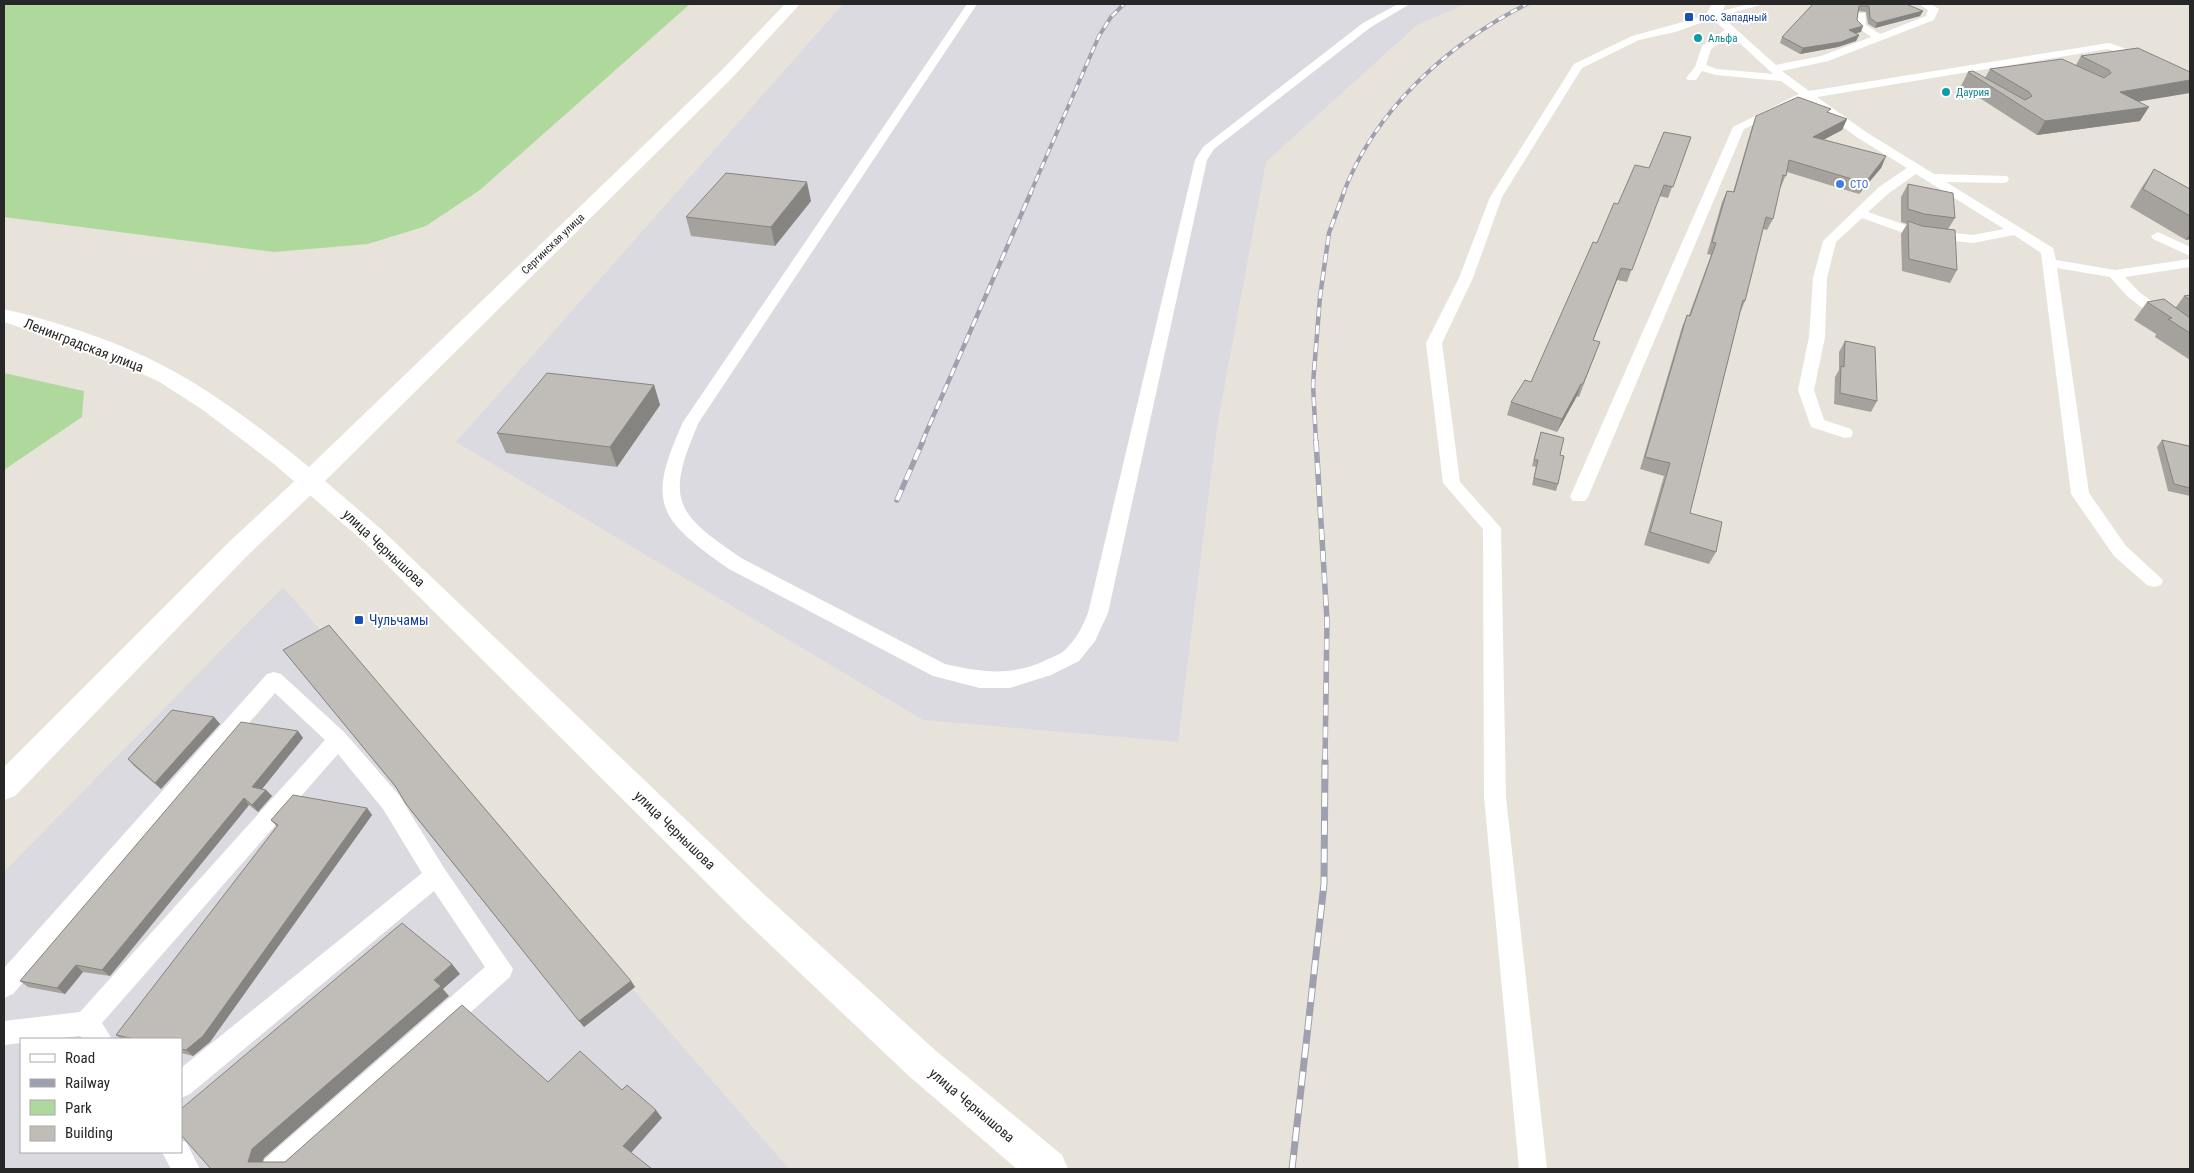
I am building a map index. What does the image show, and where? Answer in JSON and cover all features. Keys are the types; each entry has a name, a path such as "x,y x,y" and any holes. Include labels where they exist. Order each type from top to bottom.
{"main road":[{"name":"Сергинская улица","path":"4,788 237,550 726,75 793,4"},
{"name":"Ленинградская улица","path":"4,315 70,336 129,360 186,388 239,424 310,481"},
{"name":"улица Чернышова","path":"310,481 372,535 755,908 923,1064 1048,1169"}],"lane":[{"path":"972,4 692,422 675,460 670,492 681,519 707,543 736,564 940,671 980,680 1010,680 1044,670 1072,656 1088,636 1098,613 1201,160 1209,146 1367,25 1405,4"},
{"path":"1533,1169 1495,797 1492,528 1452,483 1434,343 1466,278 1496,197 1578,66 1636,38 1671,30 1716,10 1759,4"},
{"path":"1700,66 1716,72 1779,74 1824,59 1930,18 1934,9 1924,4"},
{"path":"1716,10 1730,30 1779,74 1862,135 2048,251 2080,494 2120,551 2154,580"},
{"path":"1861,15 1861,26 1879,38"},
{"path":"1692,78 1700,66 1706,48 1730,30"},
{"path":"1579,497 1739,127 1808,95 2109,46 2159,63"},
{"path":"2036,58 2053,66"},
{"path":"1954,72 1969,81"},
{"path":"1844,433 1818,423 1806,390 1817,337 1820,278 1830,241 1884,190 1916,168"},
{"path":"1931,178 2003,179"},
{"path":"1859,213 1915,233 1973,238 2016,231"},
{"path":"2158,236 2190,252"},
{"path":"2050,263 2114,274 2190,262"},
{"path":"2114,274 2134,294 2190,337"},
{"path":"4,986 274,680 338,740 391,802 436,875 501,969 275,1169"},
{"path":"4,1033 92,1031 338,740"},
{"path":"182,1083 436,875"},
{"path":"177,1153 186,1169"}],"shaded area":[{"path":"843,4 1466,4 1417,25 1266,162 1217,427 1178,742 923,720 456,442"},
{"path":"283,587 789,1169 4,1169 4,872"}],"green space":[{"path":"4,4 690,4 480,190 426,226 368,244 274,252 4,217"},
{"path":"4,373 84,391 82,417 4,470"}],"building":[{"path":"1813,4 1906,4 1923,11 1877,23 1870,18 1869,6 1859,6 1857,20 1863,26 1849,30 1859,35 1841,42 1803,48 1782,37"},
{"path":"2138,48 2190,72 2190,80 2120,92 2149,107 2045,121 1968,72 1973,71 2025,100 2032,96 2029,92 1990,69 2062,59 2104,78 2111,73 2109,70 2081,56"},
{"path":"1798,97 1831,109 1827,112 1847,119 1813,137 1886,156 1865,183 1789,160 1786,176 1783,175 1773,219 1766,217 1745,301 1743,300 1690,513 1722,522 1716,552 1650,532 1670,463 1645,457 1687,315 1690,316 1716,243 1712,242 1727,191 1734,192 1756,116"},
{"path":"1664,132 1691,137 1673,187 1664,185 1632,270 1621,268 1593,340 1600,342 1583,384 1581,384 1562,419 1511,402 1525,380 1531,382 1593,242 1597,243 1614,203 1618,204 1635,165 1649,168"},
{"path":"2154,169 2190,189 2190,216 2143,189"},
{"path":"726,173 807,182 771,227 686,217"},
{"path":"1908,184 1953,193 1955,218 1924,214 1908,209"},
{"path":"1908,221 1922,226 1955,230 1957,270 1909,259"},
{"path":"2164,299 2190,318 2190,333 2168,319 2172,318 2147,302"},
{"path":"1845,341 1875,347 1877,401 1840,393 1841,366 1844,367"},
{"path":"547,373 654,385 610,447 497,433"},
{"path":"1541,432 1564,438 1560,455 1564,456 1558,484 1534,478 1538,460 1534,460"},
{"path":"2162,440 2189,446 2190,488 2174,484"},
{"path":"329,625 631,981 579,1021 406,804 396,787 283,650"},
{"path":"172,710 214,717 155,783 128,759"},
{"path":"241,722 298,731 252,787 266,790 252,805 244,798 102,970 76,965 57,988 20,981"},
{"path":"293,795 367,808 203,1036 186,1050 182,1049 182,1038 130,1038 116,1035 278,825 271,820"},
{"path":"402,923 452,964 434,980 441,986 252,1149 248,1162 285,1162 462,1005 548,1082 580,1051 622,1090 627,1085 656,1110 623,1146 652,1169 211,1169 182,1136 182,1108"}],"railway":[{"path":"1030,194 1099,36 1111,17 1124,4"},
{"path":"1343,194 1357,163 1374,134 1394,107 1417,82 1469,39 1527,4"},
{"path":"922,442 1031,192"},
{"path":"1316,442 1313,384 1320,297 1329,233 1344,192"},
{"path":"897,500 923,441"},
{"path":"1316,441 1327,620 1325,762"},
{"path":"1292,1169 1324,884 1325,761"}],"place":[{"name":"пос. Западный","path":"1689,17"},
{"name":"Альфа","path":"1698,38"},
{"name":"Даурия","path":"1946,92"},
{"name":"СТО","path":"1840,184"},
{"name":"Чульчамы","path":"359,620"}]}
